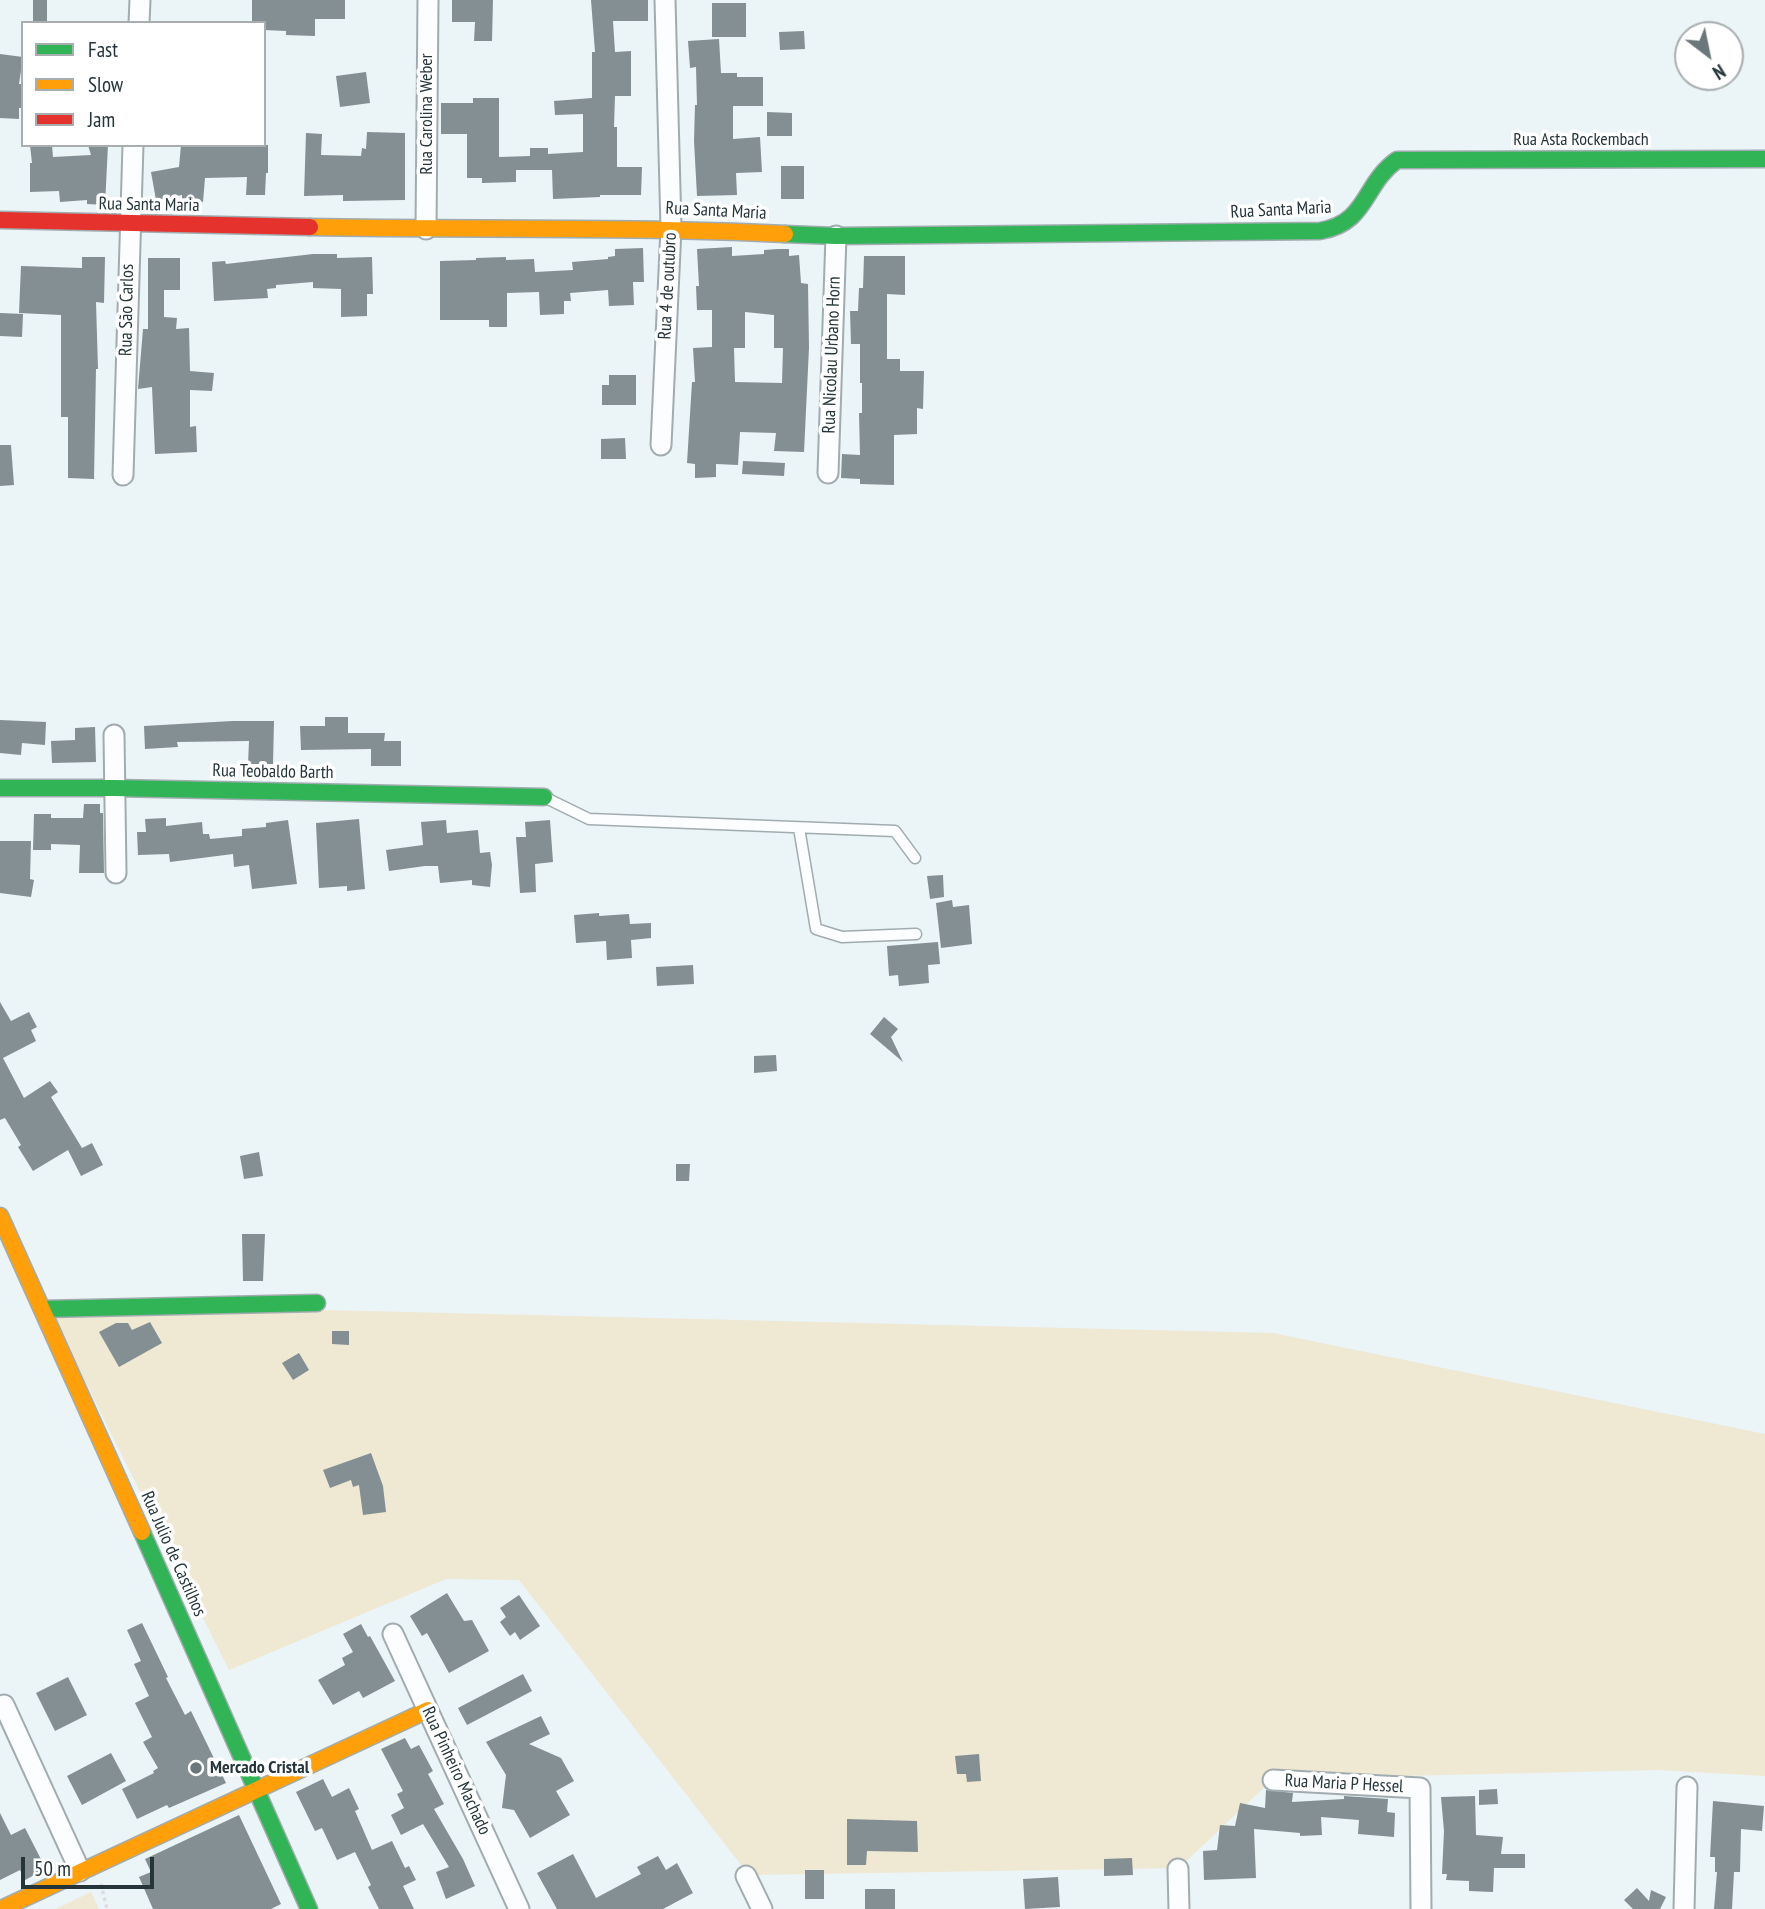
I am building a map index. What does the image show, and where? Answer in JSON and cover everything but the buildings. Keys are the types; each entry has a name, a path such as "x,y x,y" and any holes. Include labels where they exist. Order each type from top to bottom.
{"street":[{"path":"139,21 140,0"},
{"name":"Rua Carolina Weber","path":"426,229 428,0"},
{"name":"Rua 4 de outubro","path":"661,445 671,228 665,0"},
{"name":"Rua São Carlos","path":"124,475 133,147"},
{"name":"Rua Asta Rockembach","path":"1398,160 1765,159"},
{"name":"Rua Santa Maria","path":"0,220 426,229 671,228 836,236 1320,231 1340,227 1358,211 1386,166 1398,160"},
{"name":"Rua Nicolau Urbano Horn","path":"828,473 836,236"},
{"path":"114,735 116,873"},
{"name":"Rua Teobaldo Barth","path":"0,788 544,797"},
{"name":"Rua Julio de Castilhos","path":"0,1216 309,1909"},
{"path":"43,1308 317,1303"},
{"name":"Rua Pinheiro Machado","path":"393,1634 519,1909"},
{"path":"4,1704 80,1871"},
{"path":"1,1909 428,1710"},
{"name":"Rua Maria P Hessel","path":"1273,1780 1420,1788 1421,1909"},
{"path":"1684,1909 1687,1787"},
{"path":"1178,1869 1179,1909"},
{"path":"746,1876 762,1909"}],"lane":[{"path":"544,797 589,819 895,831 915,858"},
{"path":"799,828 817,929 842,937 916,934"}],"shaded area":[{"path":"324,1310 1273,1333 1765,1434 1765,1776 1659,1770 1273,1779 1179,1868 749,1875 519,1580 446,1579 229,1670 52,1315"},
{"path":"91,1892 99,1909 56,1909"}],"traffic: fast":[{"path":"785,234 836,236 1320,231 1336,227 1348,220 1364,202 1377,180 1397,160 1765,159"},
{"path":"0,788 544,797"},
{"path":"43,1309 317,1303"},
{"path":"142,1532 309,1909"}],"traffic: slow":[{"path":"310,227 606,229 785,234"},
{"path":"0,1216 142,1532"},
{"path":"1,1909 428,1710"}],"traffic: jam":[{"path":"0,220 310,227"}],"place":[{"name":"Mercado Cristal","path":"196,1768"}]}
